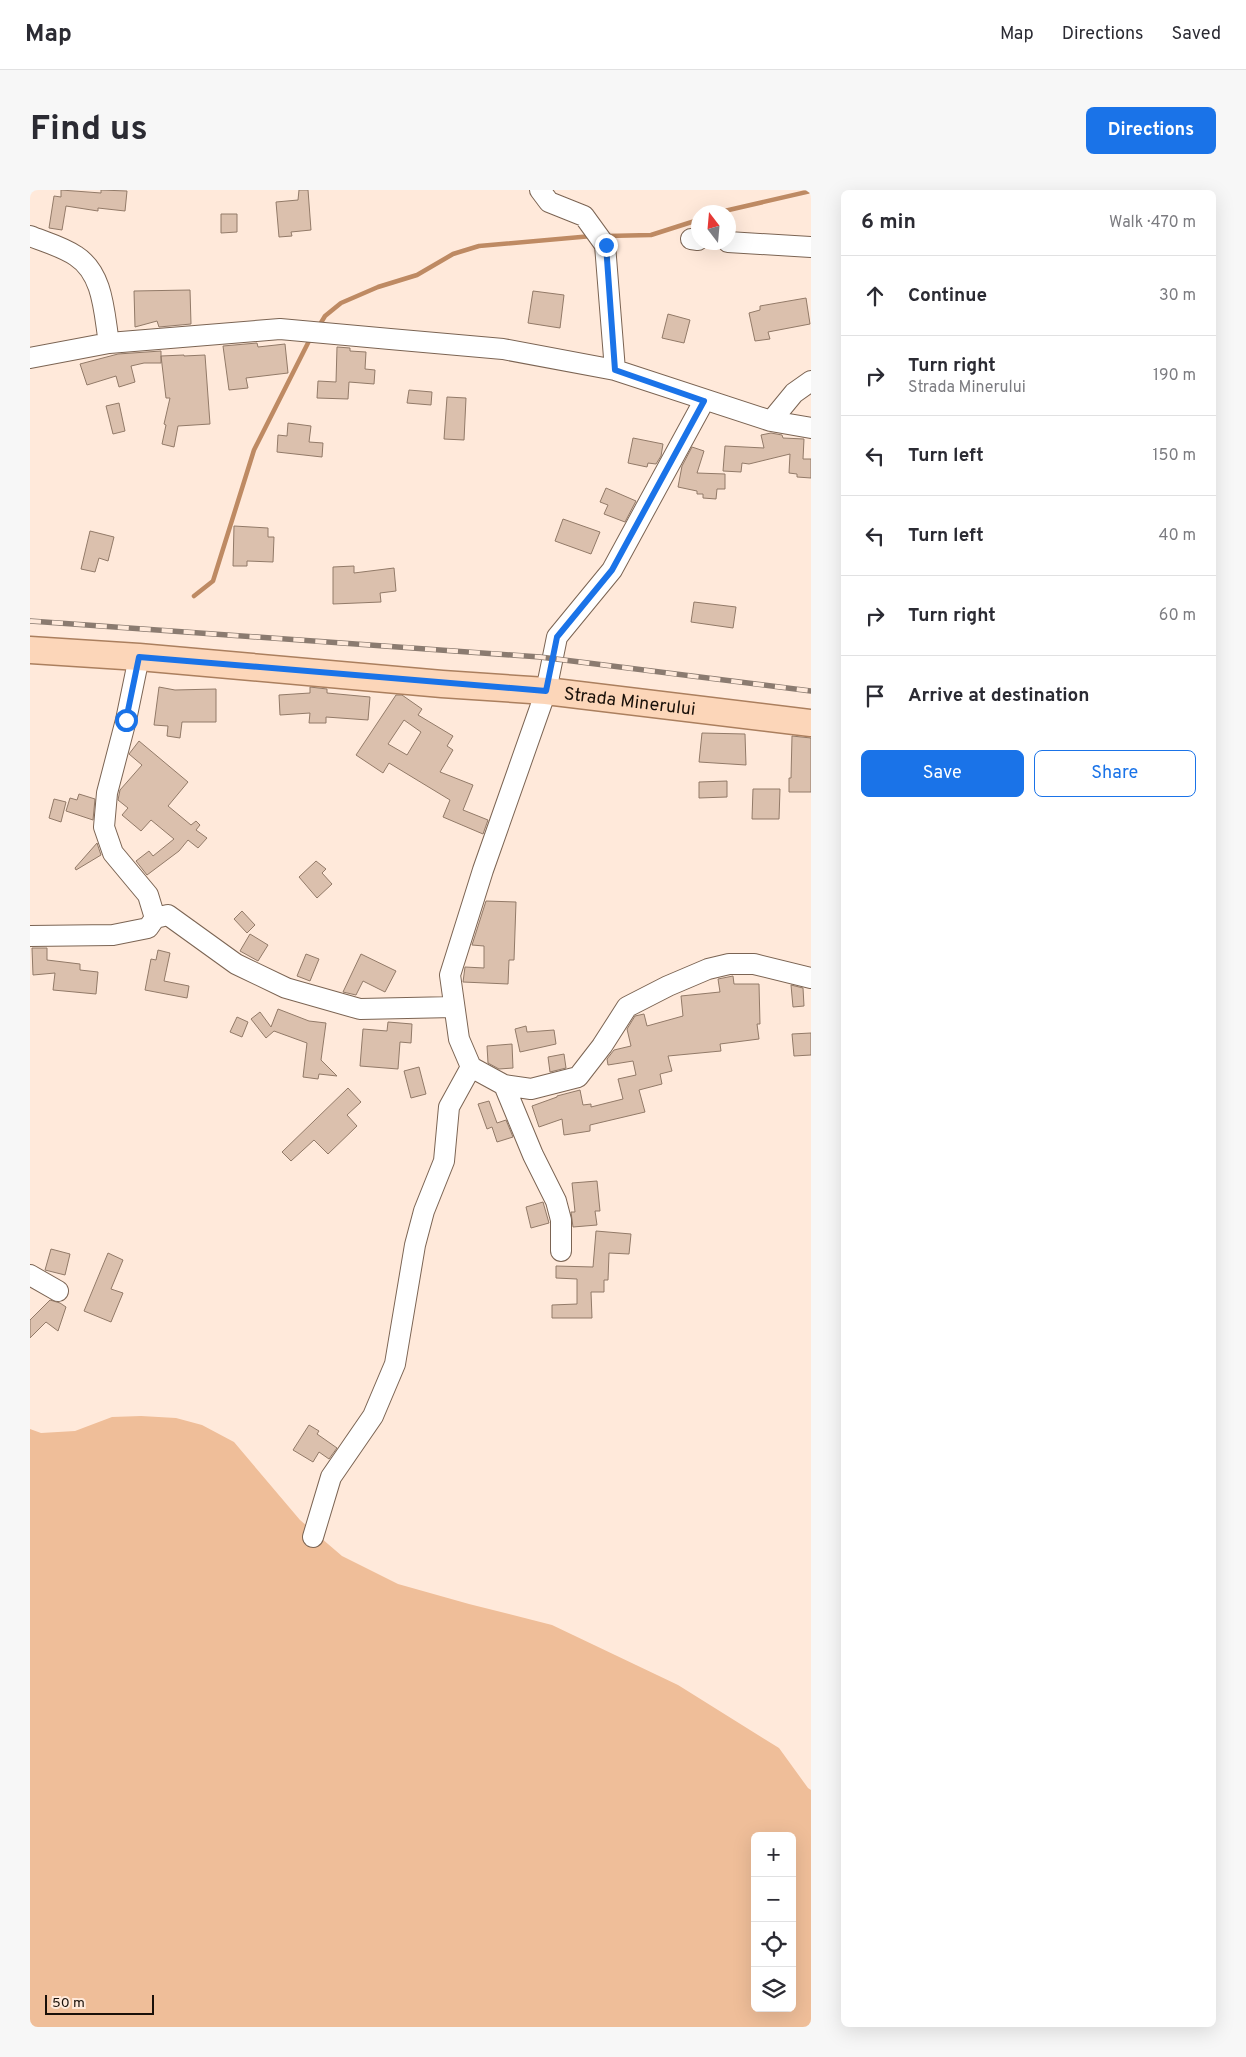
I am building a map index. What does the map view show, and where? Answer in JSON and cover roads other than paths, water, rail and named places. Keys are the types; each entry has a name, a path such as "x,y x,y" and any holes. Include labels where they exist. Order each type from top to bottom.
{"main road":[{"name":"Strada Minerului","path":"30,650 139,657 432,683 546,691 811,723"}],"street":[{"path":"540,190 548,202 584,216 606,245 615,370"},
{"path":"30,236 76,256 94,274 109,343"},
{"path":"736,242 811,247"},
{"path":"30,358 109,343 280,329 503,349 615,370 704,401 772,421 811,428"},
{"path":"772,421 794,393 811,381"},
{"path":"704,401 612,570 557,637 546,691 483,870 450,975 459,1039 471,1067 504,1085 531,1089 578,1077 602,1046 627,1007 668,986 708,969 729,964 754,964 811,978"},
{"path":"139,657 108,793 104,827 113,853 148,895 155,918"},
{"path":"30,936 113,935 148,928 155,918 168,915 236,964 286,988 360,1009 454,1007"},
{"path":"313,1538 331,1477 373,1416 395,1364 415,1245 424,1210 444,1161 449,1107 471,1067"},
{"path":"504,1085 533,1155 556,1202 561,1220 561,1251"},
{"path":"30,1275 58,1291"}],"waterway":[{"path":"736,208 811,191"},
{"path":"607,236 651,235 691,222"},
{"path":"319,326 325,316 341,303 378,287 417,275 453,254 479,246 592,236"},
{"path":"194,596 213,581 254,450 310,339"}],"railway":[{"path":"30,621 540,657 811,691"}]}
